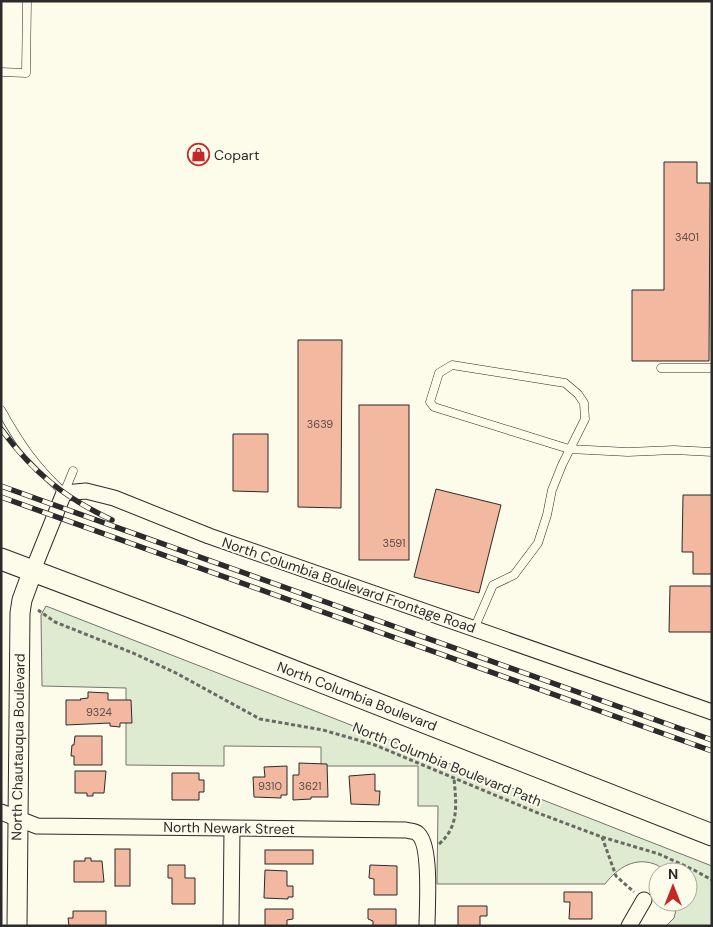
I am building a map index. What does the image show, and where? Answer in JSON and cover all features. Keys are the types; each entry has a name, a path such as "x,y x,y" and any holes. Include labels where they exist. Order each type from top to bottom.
{"main road":[{"name":"North Columbia Boulevard","path":"1,559 712,835"}],"street":[{"name":"North Columbia Boulevard Frontage Road","path":"64,493 86,491 114,498 209,536 712,712"},
{"path":"33,570 64,493"},
{"name":"North Chautauqua Boulevard","path":"17,926 10,816 20,613 22,600 33,570"},
{"name":"North Newark Street","path":"10,816 38,826 406,830 417,833 424,842 427,854"},
{"path":"231,926 232,829"},
{"path":"427,854 427,926"},
{"path":"629,926 644,900"}],"lane":[{"path":"1,72 26,73 27,1"},
{"path":"474,629 494,585 514,575 538,544 552,490 569,449 585,419 584,403 578,394 565,383 452,365 439,373 430,402 434,407 569,449 628,452 674,450 712,452"},
{"path":"661,368 712,368"},
{"path":"1,410 32,460 42,473 64,493 73,471"}],"path":[{"name":"North Columbia Boulevard Path","path":"38,610 55,622 133,653 176,673 260,719 350,736 602,837 658,854 712,880"},
{"path":"427,854 443,840 452,828 457,804 454,778"},
{"path":"602,837 616,876 644,900"}],"green space":[{"path":"46,606 712,866 712,926 666,926 674,918 676,912 698,912 698,862 635,863 622,868 605,884 437,884 438,806 418,806 418,766 321,766 321,747 224,746 224,766 126,765 126,688 42,686 41,615"}],"building":[{"path":"664,162 697,162 697,183 710,183 709,361 632,361 632,290 664,290"},
{"path":"298,340 342,340 341,508 298,507"},
{"path":"359,405 409,405 409,560 359,560"},
{"path":"233,434 268,434 268,492 233,491"},
{"path":"436,489 501,505 479,593 414,577"},
{"path":"683,495 712,495 712,574 693,574 693,552 682,552"},
{"path":"670,586 712,586 712,632 669,632"},
{"path":"88,692 108,693 108,700 131,700 132,723 120,723 120,727 110,726 110,723 66,725 66,700 88,698"},
{"path":"75,736 102,736 102,765 74,765 74,756 71,756"},
{"path":"299,763 327,764 328,797 293,800 293,775 299,775"},
{"path":"287,766 287,795 281,795 281,798 254,797 253,777 265,777 264,767"},
{"path":"75,771 106,771 104,793 93,793 93,796 87,796 87,793 75,793"},
{"path":"172,773 199,773 199,780 204,780 204,792 199,792 199,800 172,800"},
{"path":"375,774 375,791 380,791 379,805 351,804 349,776"},
{"path":"115,849 130,849 130,886 115,886"},
{"path":"265,850 313,850 313,864 265,864"},
{"path":"85,858 91,858 91,861 102,861 104,882 74,882 74,861 85,861"},
{"path":"168,865 185,865 185,878 195,878 195,904 172,904 172,878 168,878"},
{"path":"370,865 397,866 397,895 374,895 374,879 369,878"},
{"path":"265,870 287,871 287,886 293,886 293,897 288,897 288,899 264,898"},
{"path":"564,892 592,892 592,919 569,919 570,902 564,902"},
{"path":"458,906 487,906 487,916 480,916 480,926 458,926"},
{"path":"265,909 293,909 293,919 287,920 287,926 265,926"},
{"path":"368,909 396,909 396,926 373,926 373,921 368,919"},
{"path":"73,911 106,911 106,926 69,926 68,918 73,918"}],"railway":[{"path":"1,429 37,471 50,482 78,502 112,520"},
{"path":"1,486 712,740"},
{"path":"1,497 712,751"}],"place":[{"name":"Copart","path":"198,155"}]}
